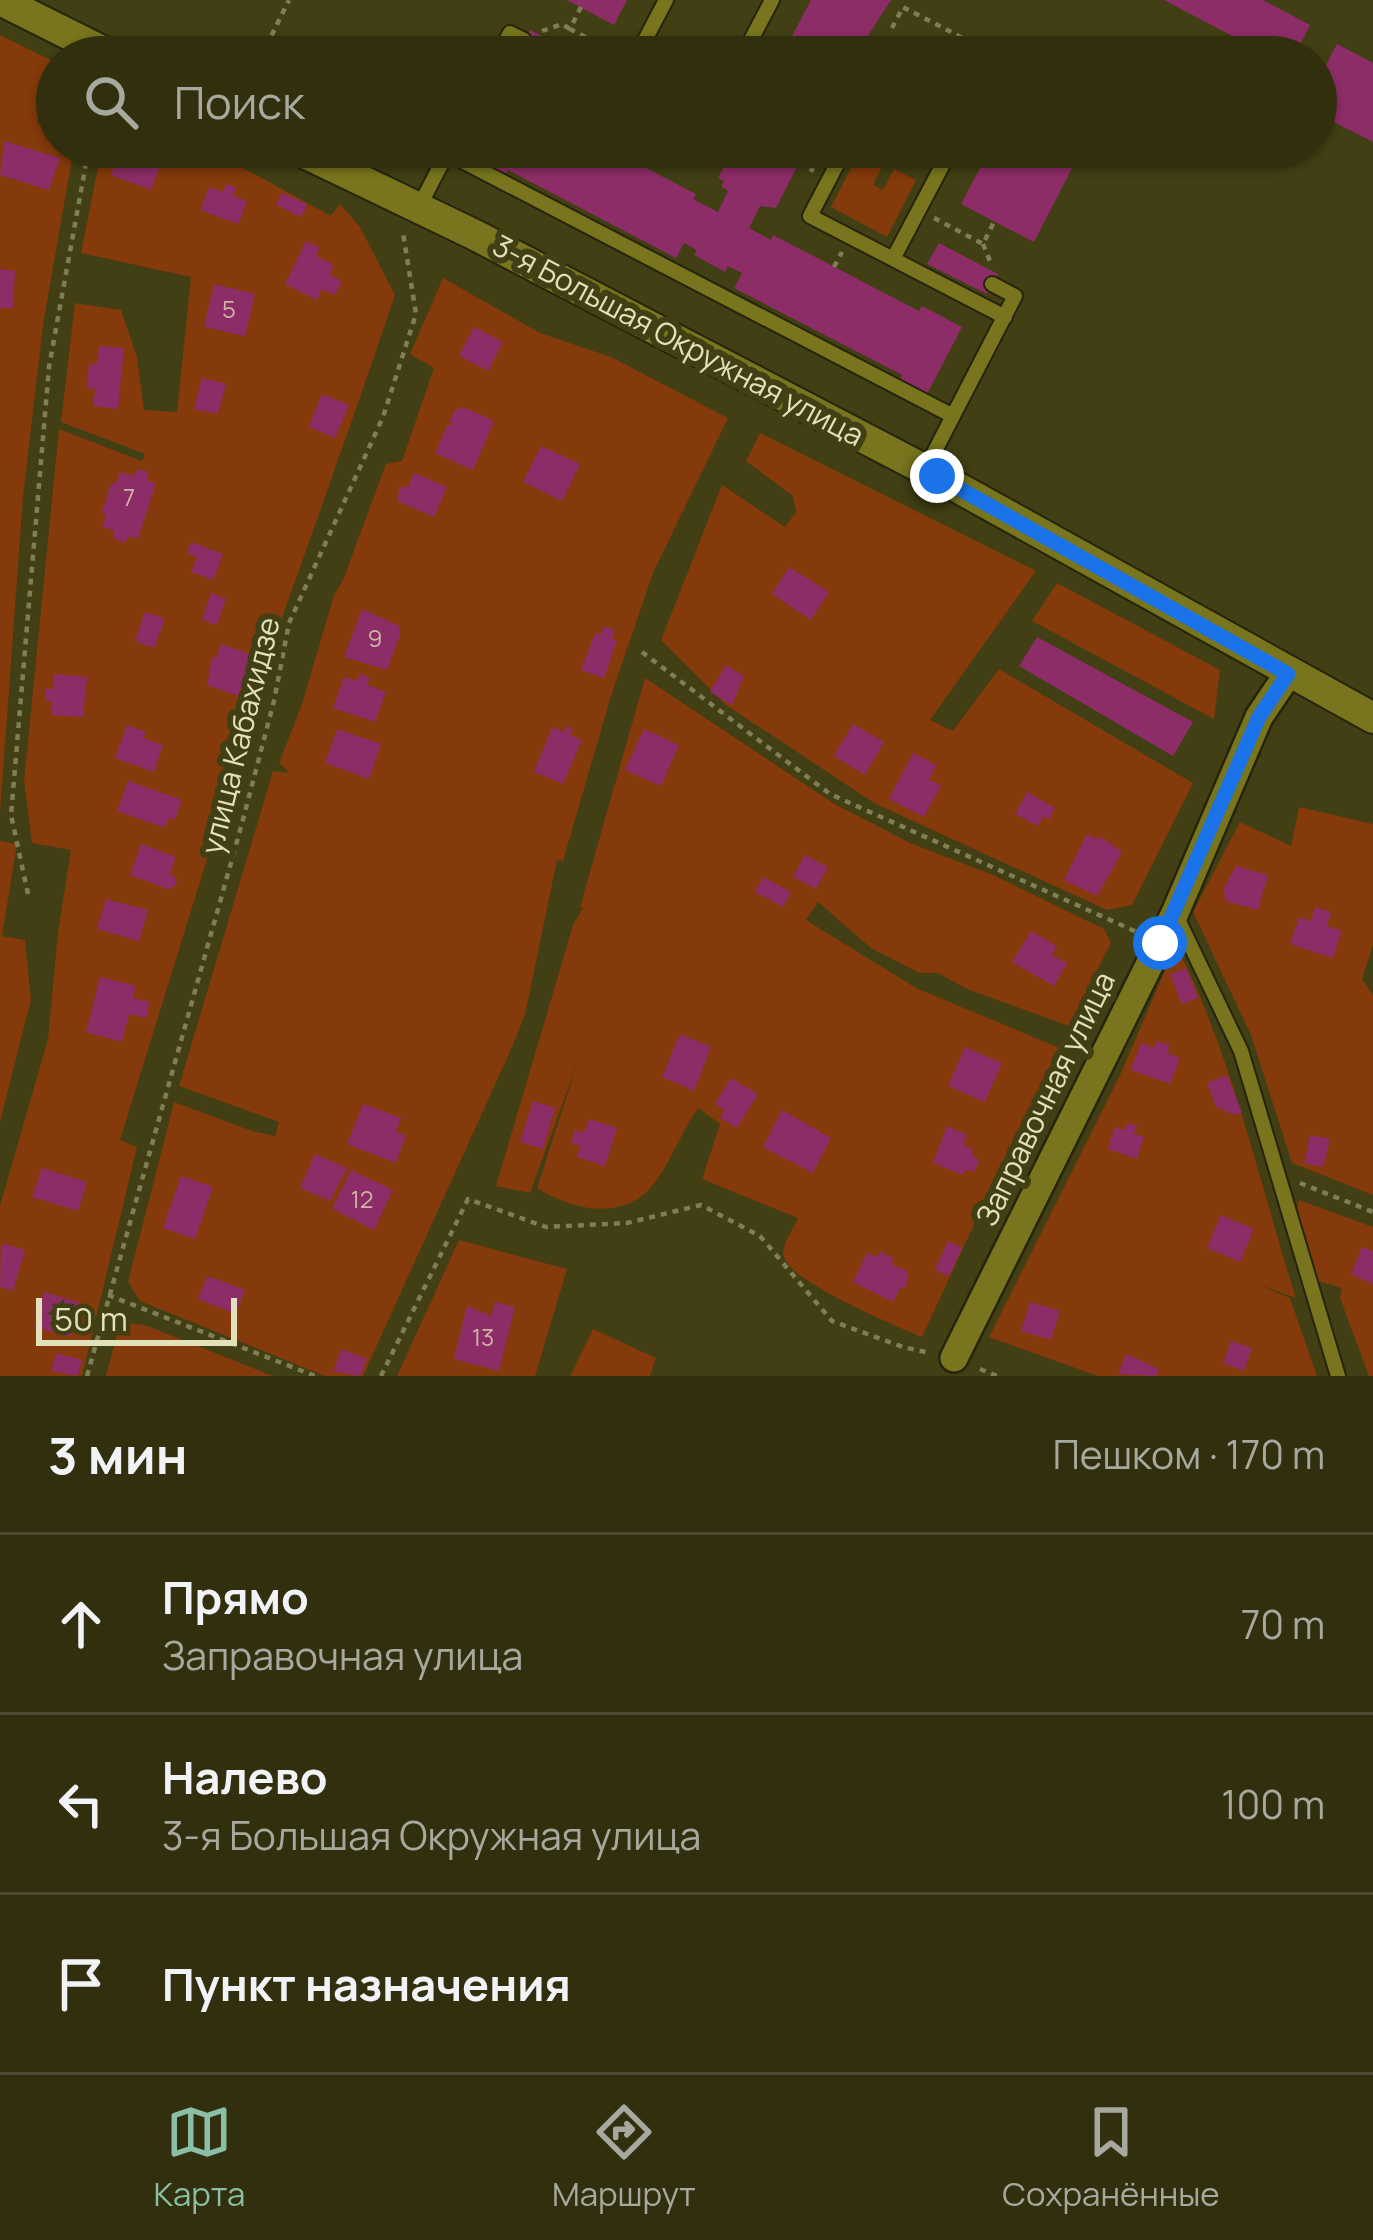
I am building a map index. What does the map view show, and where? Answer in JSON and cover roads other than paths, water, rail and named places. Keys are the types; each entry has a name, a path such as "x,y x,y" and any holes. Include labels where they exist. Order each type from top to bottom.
{"street":[{"path":"0,0 73,36"},
{"name":"3-я Большая Окружная улица","path":"334,168 925,470 1373,718"},
{"name":"Заправочная улица","path":"954,1358 1175,914 1259,717 1288,674"}],"lane":[{"path":"647,36 666,0"},
{"path":"753,36 772,0"},
{"path":"406,204 435,168"},
{"path":"483,168 953,416"},
{"path":"835,168 810,215 1005,317"},
{"path":"893,259 941,168"},
{"path":"925,470 1016,296 992,276"},
{"path":"1175,914 1241,1051 1338,1376"}]}
